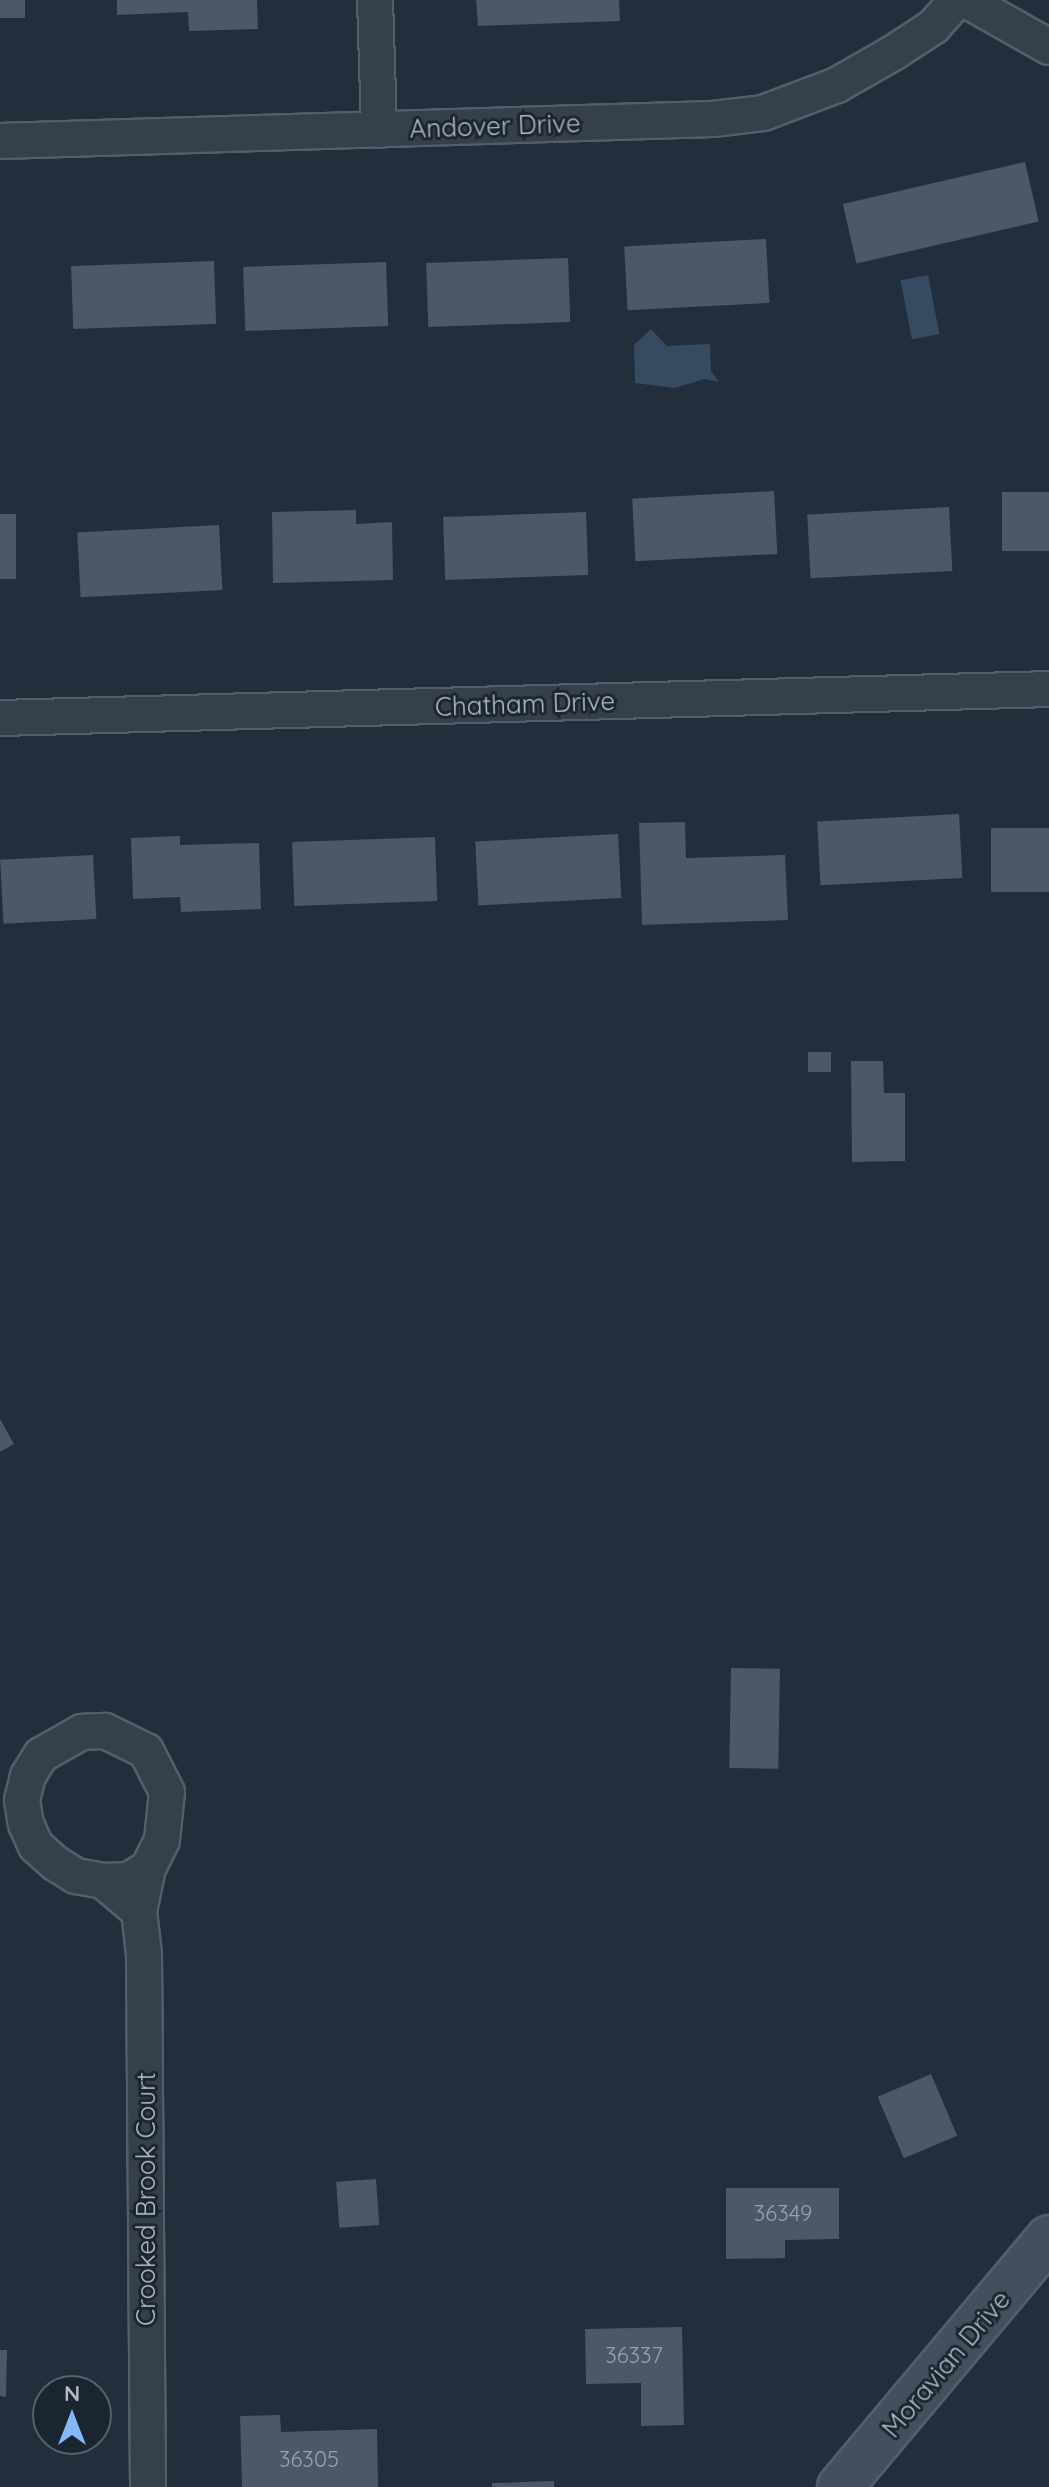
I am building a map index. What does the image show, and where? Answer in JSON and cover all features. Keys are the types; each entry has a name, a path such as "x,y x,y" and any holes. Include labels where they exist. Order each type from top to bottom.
{"street":[{"path":"375,0 379,130"},
{"name":"Andover Drive","path":"0,141 713,119 763,113 837,85 893,53 933,27 957,0"},
{"path":"966,0 1049,47"},
{"name":"Chatham Drive","path":"0,718 1049,689"},
{"name":"Crooked Brook Court","path":"148,1868 129,1880 103,1881 76,1876 36,1846 26,1824 22,1800 28,1776 41,1755 82,1732 105,1731 127,1738 146,1751 159,1770 166,1815 162,1840 148,1868 139,1911 144,1954 148,2487"},
{"name":"Crooked Brook Court","path":"103,1881 139,1911"},
{"name":"Moravian Drive","path":"840,2487 1049,2238"}],"water":[{"path":"928,275 939,334 912,339 901,280"},
{"path":"651,329 667,346 710,344 711,371 719,382 705,379 674,388 635,383 634,345"}],"building":[{"path":"0,0 25,0 25,18 0,18"},
{"path":"117,0 257,0 258,29 189,31 188,12 117,15"},
{"path":"476,0 619,0 620,21 478,26"},
{"path":"1025,162 1039,221 857,264 843,204"},
{"path":"766,239 769,303 628,310 624,246"},
{"path":"568,258 570,322 428,327 426,263"},
{"path":"214,261 216,324 73,329 71,266"},
{"path":"386,262 388,326 245,331 243,267"},
{"path":"774,491 777,554 635,561 632,498"},
{"path":"1002,492 1049,492 1049,551 1002,551"},
{"path":"949,507 952,571 811,578 807,514"},
{"path":"356,510 356,524 392,522 393,580 273,583 272,512"},
{"path":"586,512 588,575 445,580 443,517"},
{"path":"0,514 16,514 16,579 0,579"},
{"path":"219,525 222,590 81,597 77,532"},
{"path":"959,814 962,878 821,885 817,821"},
{"path":"685,822 686,858 785,855 788,920 642,925 639,823"},
{"path":"991,828 1049,828 1049,892 991,892"},
{"path":"618,834 621,898 479,905 475,841"},
{"path":"180,836 180,845 259,843 261,909 181,912 180,897 133,899 131,838"},
{"path":"435,837 437,901 294,906 292,842"},
{"path":"93,855 96,919 3,924 0,860"},
{"path":"808,1052 831,1052 831,1072 808,1072"},
{"path":"851,1061 883,1061 884,1093 905,1093 905,1161 852,1162"},
{"path":"0,1419 14,1444 0,1452"},
{"path":"731,1668 780,1669 778,1769 729,1768"},
{"path":"931,2074 957,2136 904,2158 878,2097"},
{"path":"376,2179 379,2225 339,2228 336,2182"},
{"path":"726,2188 839,2188 839,2239 785,2240 785,2258 726,2259"},
{"path":"682,2327 684,2425 641,2426 641,2383 586,2384 585,2329"},
{"path":"0,2350 7,2350 6,2397 0,2396"},
{"path":"280,2415 281,2432 377,2429 378,2487 242,2487 240,2416"},
{"path":"554,2481 554,2487 492,2487 492,2483"}]}
